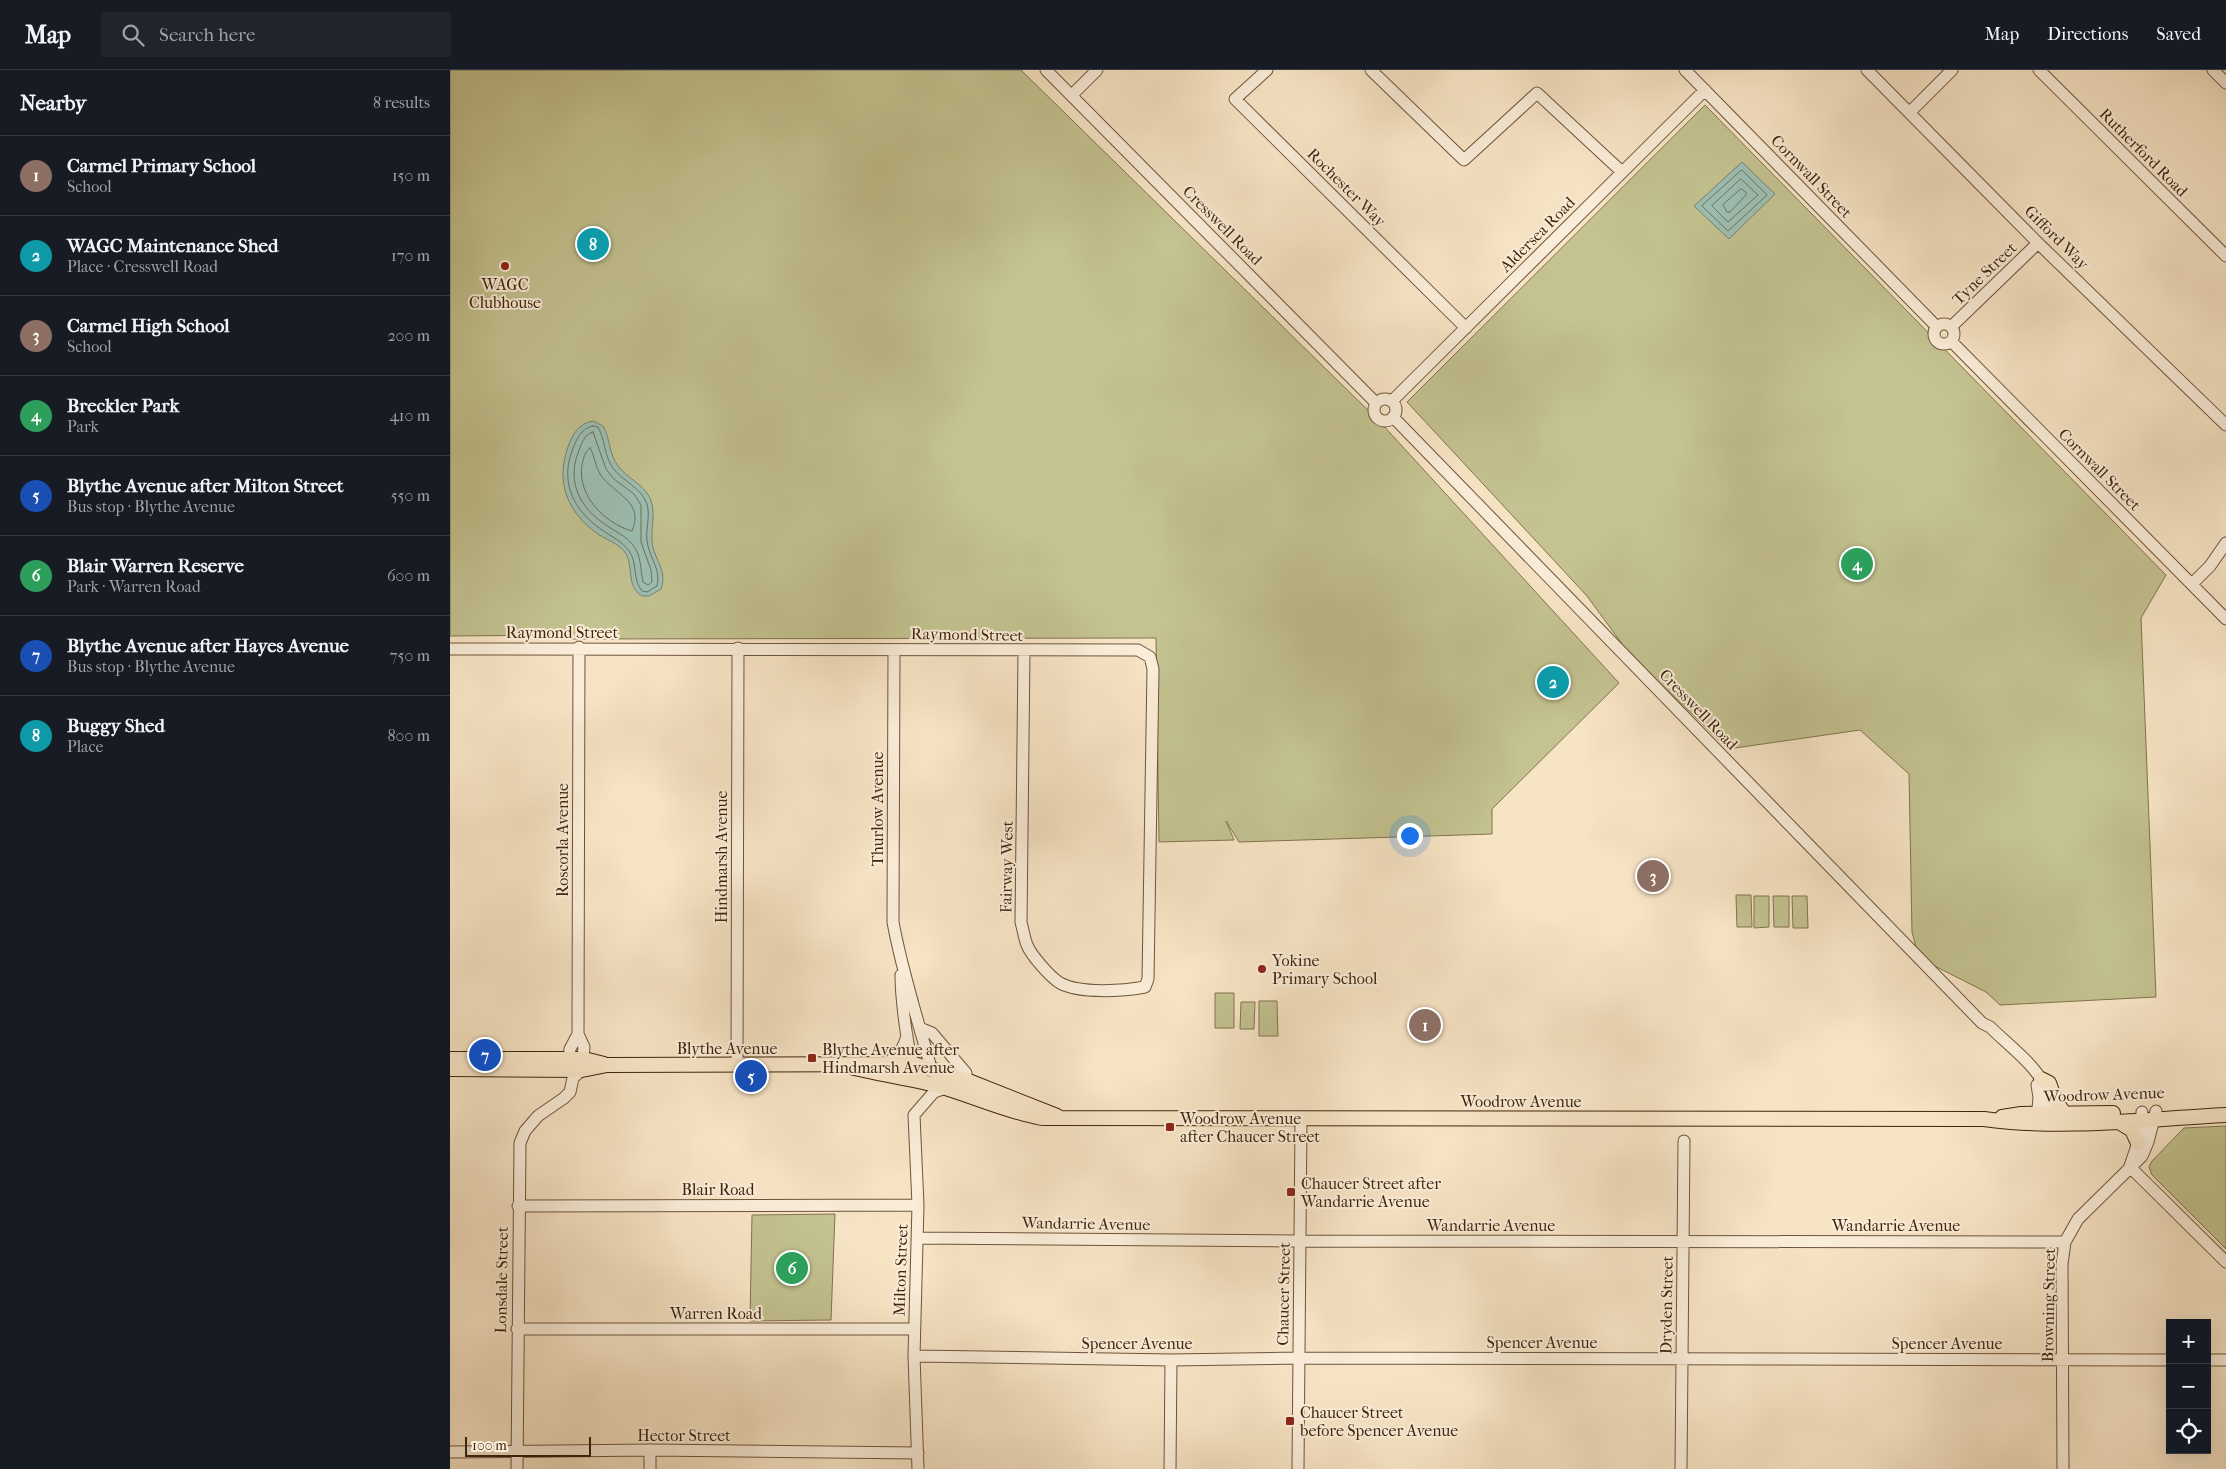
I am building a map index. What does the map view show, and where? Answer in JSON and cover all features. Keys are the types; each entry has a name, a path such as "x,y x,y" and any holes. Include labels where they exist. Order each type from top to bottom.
{"main road":[{"name":"Blythe Avenue","path":"450,1059 568,1064"},
{"name":"Blythe Avenue","path":"450,1069 568,1064 848,1066 887,1063 914,1064 966,1080"},
{"name":"Blythe Avenue","path":"848,1066 946,1088"},
{"path":"2041,1079 2049,1083 2056,1102 2065,1114"},
{"name":"Woodrow Avenue","path":"966,1080 1059,1117"},
{"name":"Woodrow Avenue","path":"946,1088 1030,1116 1042,1118 1301,1120 2042,1119 2119,1122 2148,1116 2226,1106"},
{"name":"Woodrow Avenue","path":"2042,1119 2065,1114 2226,1116"},
{"path":"2119,1122 2132,1130 2138,1143"}],"street":[{"name":"Cresswell Road","path":"1046,70 1376,403 1374,411 1378,418 1386,421 1394,417 1982,1023 2001,1038 2041,1079 2047,1095 2042,1119"},
{"path":"1072,95 1097,70"},
{"name":"Rochester Way","path":"1266,70 1235,99 1466,328"},
{"path":"1371,70 1464,160 1537,93 1622,172"},
{"name":"Cornwall Street","path":"1685,70 1937,327"},
{"name":"Gifford Way","path":"1867,70 2038,243 2226,425"},
{"path":"1910,112 1952,70"},
{"name":"Rutherford Road","path":"2039,70 2226,256"},
{"path":"2213,70 2226,83"},
{"name":"Aldersea Road","path":"1392,401 1705,90"},
{"name":"Tyne Street","path":"1951,327 2038,243"},
{"path":"1946,324 1951,327 1955,334 1952,342 1946,344 1937,342 1934,336 1937,327 1946,324"},
{"name":"Cornwall Street","path":"1952,342 2226,619"},
{"path":"1376,403 1384,399 1392,401 1396,407 1394,417"},
{"path":"2192,584 2210,566 2226,543"},
{"name":"Raymond Street","path":"450,648 738,648 1024,652 1138,650 1150,657 1152,668 1148,979 1145,987"},
{"name":"Roscorla Avenue","path":"579,648 578,1034 584,1047 583,1064"},
{"name":"Hindmarsh Avenue","path":"737,1065 738,648"},
{"name":"Thurlow Avenue","path":"894,650 893,922 902,967 931,1068"},
{"name":"Fairway West","path":"1024,652 1021,922 1028,946 1041,965 1060,983 1092,991 1125,991 1145,987"},
{"name":"Thurlow Avenue","path":"902,967 901,990 914,1064 916,1071 927,1083"},
{"name":"Cresswell Road","path":"1982,1023 1985,1032 2034,1079 2039,1089 2042,1119"},
{"path":"920,1028 932,1032 966,1073 966,1080"},
{"name":"Roscorla Avenue","path":"568,1064 570,1049 578,1034"},
{"path":"887,1063 899,1054 908,1034"},
{"name":"Lonsdale Street","path":"517,1469 520,1143 530,1125 552,1104 564,1087 568,1064"},
{"name":"Lonsdale Street","path":"552,1104 564,1098 570,1092 573,1078 583,1064"},
{"name":"Milton Street","path":"918,1469 914,1329 918,1205 914,1115 934,1092 946,1088"},
{"name":"Browning Street","path":"2130,1167 2148,1116"},
{"name":"Browning Street","path":"2063,1469 2062,1264 2065,1242 2078,1219 2142,1156 2148,1116"},
{"name":"Chaucer Street","path":"1298,1469 1301,1120"},
{"name":"Dryden Street","path":"1681,1469 1684,1141"},
{"path":"2130,1167 2226,1262"},
{"name":"Blair Road","path":"518,1206 918,1205"},
{"name":"Wandarrie Avenue","path":"917,1238 1300,1241 2065,1242"},
{"name":"Warren Road","path":"517,1329 914,1329"},
{"name":"Spencer Avenue","path":"914,1356 1171,1360 1298,1358 1682,1358 2166,1360"},
{"path":"1170,1469 1171,1360"},
{"path":"2211,1360 2226,1360"},
{"path":"650,1450 650,1469"},
{"name":"Hector Street","path":"450,1452 650,1450 918,1453"}],"shaded area":[{"path":"450,70 1021,70 1380,422 1619,683 1492,809 1492,834 1239,842 1226,821 1234,840 1159,842 1156,638 572,639 571,635 450,636"},
{"path":"1705,105 2166,575 2141,618 2156,997 2000,1005 1986,992 1919,958 1912,932 1909,774 1860,730 1728,749 1628,652 1587,596 1407,402"},
{"path":"1736,895 1751,895 1752,927 1737,927"},
{"path":"1754,896 1769,896 1769,927 1754,928"},
{"path":"1773,896 1789,896 1789,927 1774,927"},
{"path":"1792,896 1807,896 1808,928 1793,928"},
{"path":"1215,993 1234,993 1234,1028 1215,1028"},
{"path":"1259,1001 1277,1001 1278,1036 1259,1036"},
{"path":"1241,1002 1255,1002 1254,1029 1240,1029"},
{"path":"2226,1126 2226,1249 2152,1175 2149,1167 2152,1161 2184,1128"},
{"path":"835,1214 831,1320 750,1321 752,1215"}],"water":[{"path":"1742,162 1775,194 1729,239 1694,206"},
{"path":"593,421 603,426 618,466 647,493 652,503 652,541 663,576 663,582 661,589 649,596 642,596 634,587 629,563 624,551 588,526 572,507 567,496 563,473 568,447 577,430 584,424"}],"place":[{"name":"Buggy Shed","path":"593,244"},
{"name":"WAGC Clubhouse","path":"505,266"},
{"name":"Breckler Park","path":"1857,564"},
{"name":"WAGC Maintenance Shed","path":"1553,682"},
{"name":"Carmel High School","path":"1653,876"},
{"name":"Yokine Primary School","path":"1262,969"},
{"name":"Carmel Primary School","path":"1425,1025"},
{"name":"Blythe Avenue after Hayes Avenue","path":"485,1055"},
{"name":"Blythe Avenue after Hindmarsh Avenue","path":"812,1058"},
{"name":"Blythe Avenue after Milton Street","path":"751,1076"},
{"name":"Woodrow Avenue after Chaucer Street","path":"1170,1127"},
{"name":"Chaucer Street after Wandarrie Avenue","path":"1291,1192"},
{"name":"Blair Warren Reserve","path":"792,1268"},
{"name":"Chaucer Street before Spencer Avenue","path":"1290,1421"}]}
